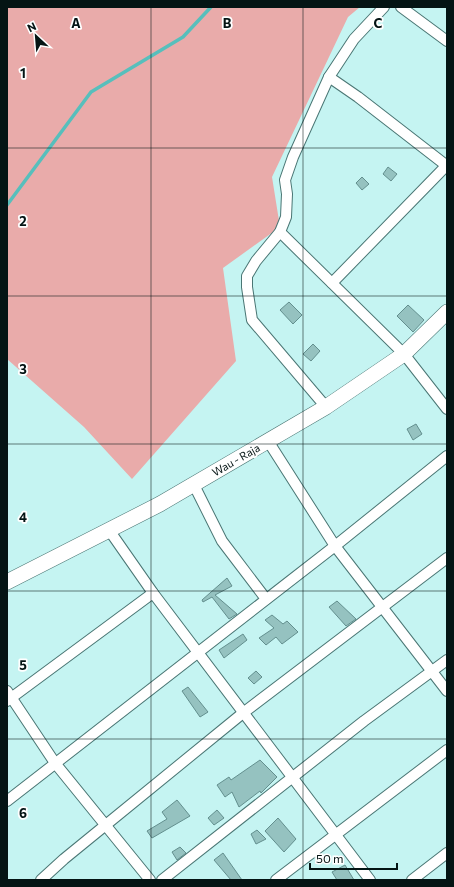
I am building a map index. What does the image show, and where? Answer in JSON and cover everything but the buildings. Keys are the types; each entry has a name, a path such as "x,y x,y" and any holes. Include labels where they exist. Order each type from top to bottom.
{"main road":[{"name":"Wau - Raja","path":"7,582 194,485 326,407 404,354 447,312"}],"street":[{"path":"326,407 252,320 246,287 247,276 256,261 280,232 286,216 288,194 285,180 293,157 329,77 354,39 384,7"},
{"path":"401,7 447,41"},
{"path":"329,77 358,97 447,166 332,283"},
{"path":"280,232 404,354 447,409"},
{"path":"268,441 335,546 447,691"},
{"path":"7,801 335,546 447,456"},
{"path":"194,485 222,542 266,599"},
{"path":"109,530 153,593 370,880"},
{"path":"41,880 64,859 243,713 447,558"},
{"path":"150,880 56,763 9,697 153,593"},
{"path":"162,880 364,721 447,660"},
{"path":"276,880 447,750"},
{"path":"412,880 447,853"}],"shaded area":[{"path":"7,7 360,7 348,17 272,177 280,227 223,268 236,361 132,479 84,427 7,359"}],"waterway":[{"path":"7,205 91,92 183,37 211,7"}]}
